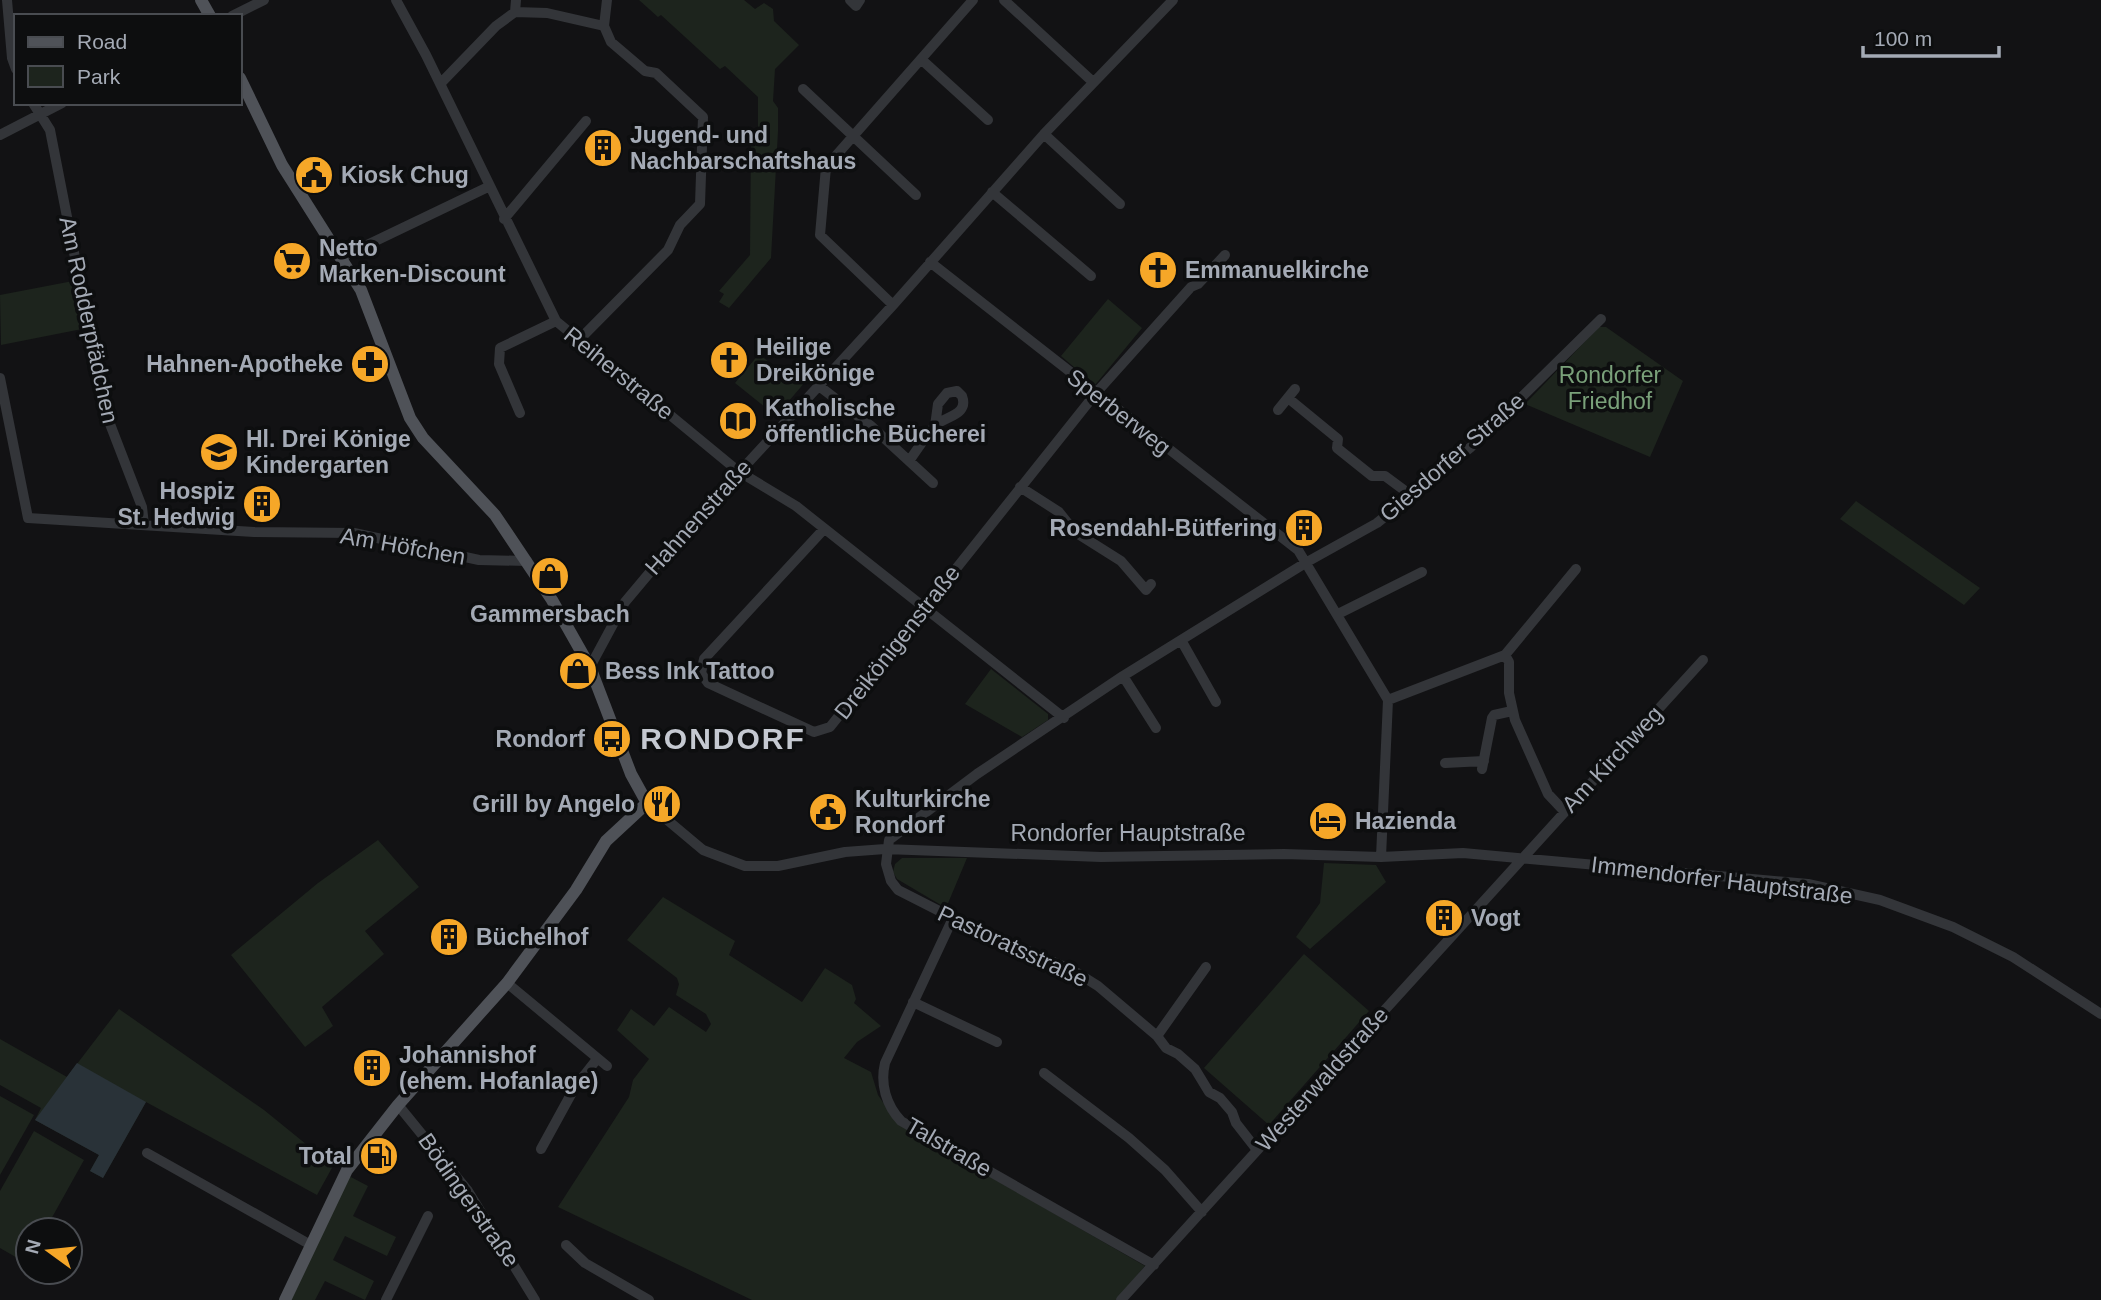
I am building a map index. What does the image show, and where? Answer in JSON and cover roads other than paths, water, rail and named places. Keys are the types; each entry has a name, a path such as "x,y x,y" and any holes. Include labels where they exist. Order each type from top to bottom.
{"main road":[{"name":"Rondorfer Hauptstraße","path":"242,82 282,165 342,257 364,298 410,418 423,438 495,515 527,561 590,667 631,774 648,803"},
{"path":"285,1300 309,1244 347,1170 398,1104 506,983 576,890 606,841 648,803"}],"street":[{"path":"7,0 14,64"},
{"path":"236,14 264,0"},
{"name":"Reiherstraße","path":"396,0 556,321 738,471 796,506 1063,718"},
{"path":"515,12 516,0"},
{"path":"579,340 668,250 680,225 700,204 703,117 656,74 645,71 611,42 604,26 607,0"},
{"path":"850,0 856,6 860,0"},
{"path":"893,305 820,235 826,167 973,0"},
{"path":"1004,0 1093,82"},
{"name":"Hahnenstraße","path":"590,667 625,602 738,471 893,305 1044,134 1173,0"},
{"path":"440,84 496,26 515,12 547,13 604,26"},
{"path":"922,60 988,120"},
{"path":"803,89 916,195"},
{"name":"Am Rodderpfädchen","path":"34,105 50,130 105,411 142,507 144,525"},
{"path":"0,135 58,105"},
{"path":"504,219 586,121"},
{"path":"1044,134 1120,204"},
{"path":"342,257 488,187"},
{"path":"992,192 1091,276"},
{"name":"Dreikönigenstraße","path":"824,529 704,659 701,673 708,682 814,732 830,727 1096,393 1191,287 1198,284 1225,255"},
{"name":"Sperberweg","path":"930,262 1288,542 1307,562 1388,700"},
{"name":"Giesdorfer Straße","path":"885,849 895,832 1123,676 1307,562 1377,523 1471,447 1601,318"},
{"path":"520,413 499,364 500,348 556,321"},
{"name":"Am Höfchen","path":"0,378 28,517 254,532 354,533 479,560 527,561"},
{"path":"819,386 872,426 933,483"},
{"path":"1278,410 1295,389"},
{"path":"1288,398 1338,439 1337,448 1372,476 1385,476 1412,496"},
{"path":"909,461 935,426"},
{"path":"1020,487 1059,512 1086,540 1121,561 1146,590 1151,584"},
{"path":"1381,857 1388,700 1505,655 1576,569"},
{"path":"1338,614 1422,572"},
{"path":"1181,640 1216,702"},
{"path":"1505,655 1509,662 1512,711 1548,794 1564,811"},
{"name":"Am Kirchweg","path":"1524,858 1703,660"},
{"path":"1123,676 1156,727"},
{"path":"1445,763 1483,765 1492,718 1494,715 1512,711"},
{"name":"Rondorfer Hauptstraße","path":"648,803 703,850 746,866 778,866 845,852 885,849 1101,857 1284,854 1381,857 1463,853 1524,858"},
{"name":"Pastoratsstraße","path":"885,849 891,881 898,890 953,918 1074,971 1118,1000 1157,1036 1166,1048 1178,1054 1195,1069 1209,1091 1220,1098 1257,1150"},
{"name":"Westerwaldstraße","path":"1121,1300 1524,858"},
{"name":"Immendorfer Hauptstraße","path":"1524,858 1747,878 1843,890 1953,927 2013,957 2101,1014"},
{"name":"Talstraße","path":"953,918 882,1075 886,1096 895,1114 1154,1265"},
{"path":"1428,943 1436,955"},
{"path":"1157,1036 1206,967"},
{"path":"506,983 607,1066"},
{"path":"913,1002 997,1042"},
{"path":"541,1149 575,1087 597,1059"},
{"path":"1044,1073 1147,1154 1202,1212"},
{"name":"Bödingerstraße","path":"398,1104 468,1191 535,1300"},
{"path":"147,1153 309,1244"},
{"path":"386,1300 428,1216"},
{"path":"566,1245 585,1263 649,1300"}],"place":[{"name":"Jugend- und Nachbarschaftshaus","path":"603,148"},
{"name":"Kiosk Chug","path":"314,175"},
{"name":"Netto Marken-Discount","path":"292,261"},
{"name":"Emmanuelkirche","path":"1158,270"},
{"name":"Heilige Dreikönige","path":"729,360"},
{"name":"Hahnen-Apotheke","path":"370,364"},
{"name":"Katholische öffentliche Bücherei","path":"738,421"},
{"name":"Hl. Drei Könige Kindergarten","path":"219,452"},
{"name":"Hospiz St. Hedwig","path":"262,504"},
{"name":"Rosendahl-Bütfering","path":"1304,528"},
{"name":"Gammersbach","path":"550,576"},
{"name":"Bess Ink Tattoo","path":"578,671"},
{"name":"Rondorf","path":"612,739"},
{"name":"Grill by Angelo","path":"662,804"},
{"name":"Kulturkirche Rondorf","path":"828,812"},
{"name":"Hazienda","path":"1328,821"},
{"name":"Vogt","path":"1444,918"},
{"name":"Büchelhof","path":"449,937"},
{"name":"Johannishof (ehem. Hofanlage)","path":"372,1068"},
{"name":"Total","path":"379,1156"}],"district":[{"name":"RONDORF","path":"723,739"}],"park label":[{"name":"Rondorfer Friedhof","path":"1610,388"}]}
